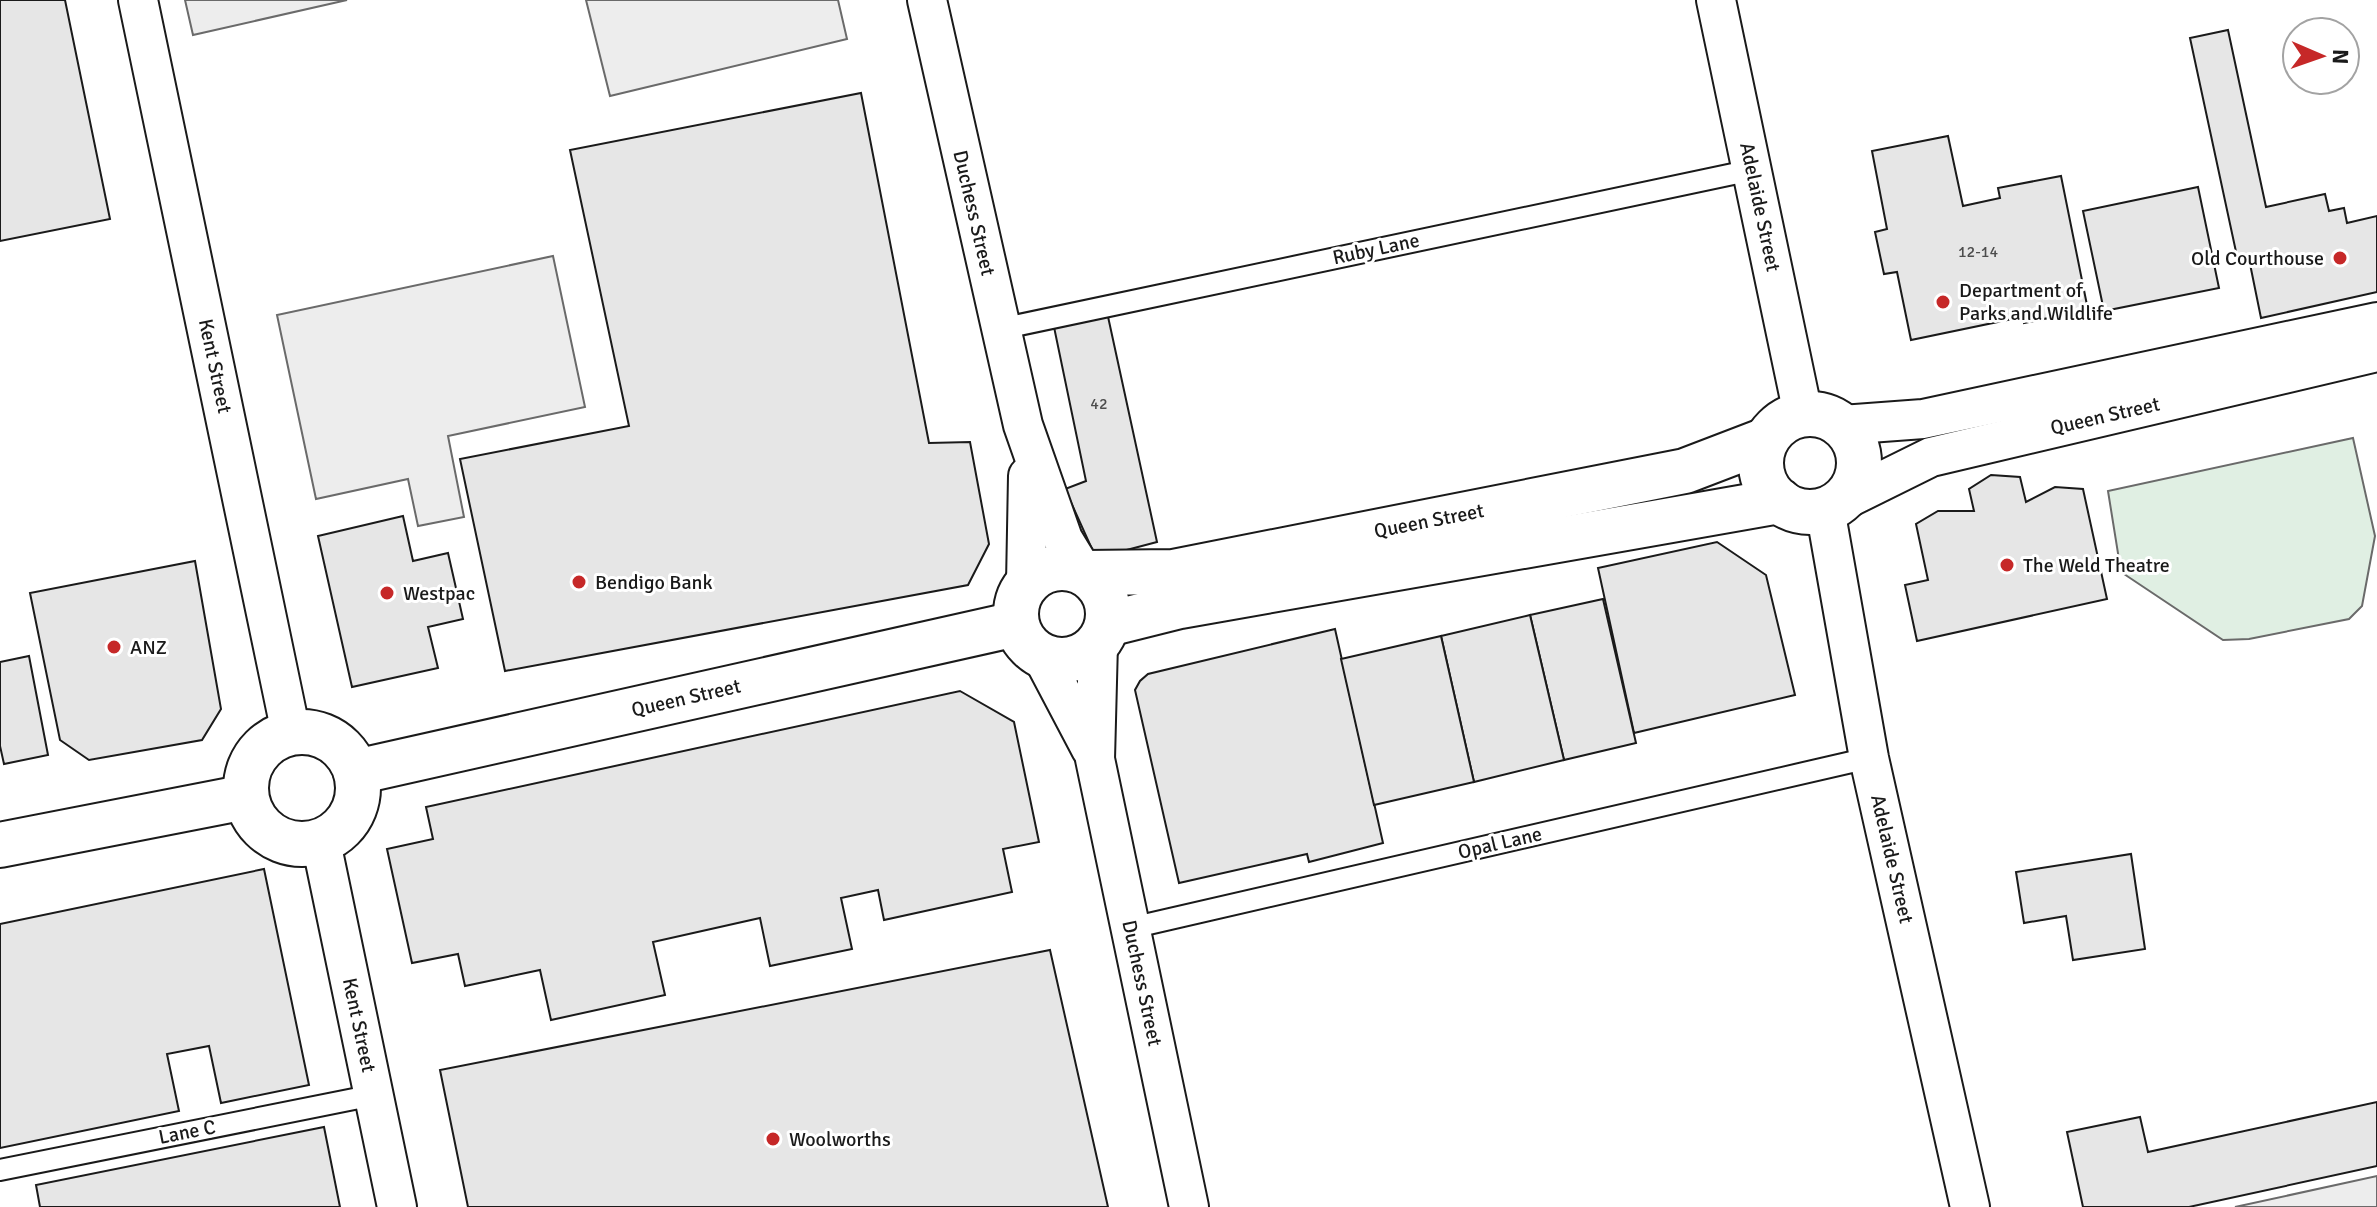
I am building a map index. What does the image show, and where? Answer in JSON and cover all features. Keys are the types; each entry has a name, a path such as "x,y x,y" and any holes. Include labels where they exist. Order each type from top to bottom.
{"street":[{"name":"Kent Street","path":"138,0 291,733"},
{"name":"Duchess Street","path":"927,0 1023,425 1057,525 1085,572"},
{"name":"Adelaide Street","path":"1716,0 1752,170 1823,420"},
{"name":"Queen Street","path":"1823,420 1923,419 2377,322"},
{"name":"Queen Street","path":"1833,506 1931,457 2377,352"},
{"path":"1823,420 1853,439 1859,466 1855,483 1833,506 1802,511 1780,501 1765,481 1761,464 1766,440 1777,427 1823,420"},
{"name":"Duchess Street","path":"1023,425 1029,512 1028,621 1095,759 1189,1207"},
{"name":"Queen Street","path":"1085,572 1173,572 1685,471 1766,440"},
{"name":"Queen Street","path":"1103,634 1180,606 1780,501"},
{"name":"Adelaide Street","path":"1833,506 1869,758 1970,1207"},
{"path":"1063,567 1085,572 1100,587 1108,605 1103,634 1082,656 1063,661 1028,621 1042,571 1063,567"},
{"name":"Queen Street","path":"356,772 1028,621"},
{"name":"Duchess Street","path":"1095,759 1103,634"},
{"path":"291,733 322,735 339,745 356,772 358,799 351,817 337,833 321,842 301,845 275,839 260,826 246,797 248,770 258,753 272,740 291,733"},
{"path":"0,845 246,797"},
{"name":"Kent Street","path":"321,842 397,1207"}],"lane":[{"name":"Ruby Lane","path":"1000,329 1752,170"},
{"name":"Opal Lane","path":"1131,928 1869,758"},
{"name":"Lane C","path":"0,1170 374,1095"}],"green space":[{"path":"2353,438 2375,536 2362,606 2349,619 2249,639 2223,640 2121,572 2108,491"}],"shaded area":[{"path":"185,0 347,0 193,35"},
{"path":"586,0 838,0 847,39 610,96"},
{"path":"553,256 585,407 448,436 464,517 418,526 408,479 316,499 277,315"},
{"path":"2377,1176 2377,1207 2235,1207"}],"building":[{"path":"0,0 65,0 110,219 0,241"},
{"path":"2228,30 2266,207 2325,194 2329,211 2344,208 2347,223 2377,216 2377,292 2261,318 2249,259 2238,261 2190,38"},
{"path":"861,93 929,443 970,442 989,544 968,585 505,671 460,459 629,426 570,150"},
{"path":"1948,136 1963,206 2000,198 1998,188 2061,176 2088,310 2024,323 2022,317 1911,340 1897,272 1884,274 1875,232 1887,229 1872,151"},
{"path":"2198,187 2219,288 2104,311 2083,211"},
{"path":"1107,312 1157,542 1096,558 1065,489 1086,481 1054,327"},
{"path":"1991,475 2020,477 2026,502 2055,487 2083,489 2107,599 1917,641 1905,585 1928,580 1916,524 1938,511 1974,511 1969,489"},
{"path":"403,516 413,561 448,553 463,619 428,627 438,668 352,687 318,536"},
{"path":"1717,542 1766,575 1795,695 1634,733 1598,568"},
{"path":"195,561 221,709 202,740 89,760 60,740 30,593"},
{"path":"1603,599 1636,743 1564,760 1530,615"},
{"path":"1530,615 1564,760 1474,782 1441,636"},
{"path":"1335,629 1383,843 1309,862 1307,854 1179,883 1135,690 1140,681 1148,674"},
{"path":"1441,636 1474,782 1374,805 1341,659"},
{"path":"29,656 48,755 4,764 0,746 0,662"},
{"path":"960,691 1014,722 1039,842 1003,849 1012,892 884,920 878,890 841,898 852,949 770,966 760,918 653,942 665,995 551,1020 540,970 465,986 458,954 412,963 387,849 433,839 426,807"},
{"path":"2131,854 2145,949 2073,960 2066,916 2024,923 2016,872"},
{"path":"264,869 309,1085 221,1103 209,1046 167,1054 179,1111 0,1148 0,924"},
{"name":"Woolworths","path":"1050,950 1108,1207 468,1207 440,1070"},
{"path":"2377,1102 2377,1166 2189,1207 2083,1207 2067,1132 2140,1117 2148,1152"},
{"path":"324,1127 340,1207 40,1207 36,1185"}],"place":[{"name":"Old Courthouse","path":"2340,258"},
{"name":"Department of Parks and Wildlife","path":"1943,302"},
{"name":"The Weld Theatre","path":"2007,565"},
{"name":"Bendigo Bank","path":"579,582"},
{"name":"Westpac","path":"387,593"},
{"name":"ANZ","path":"114,647"},
{"name":"Woolworths","path":"773,1139"}]}
